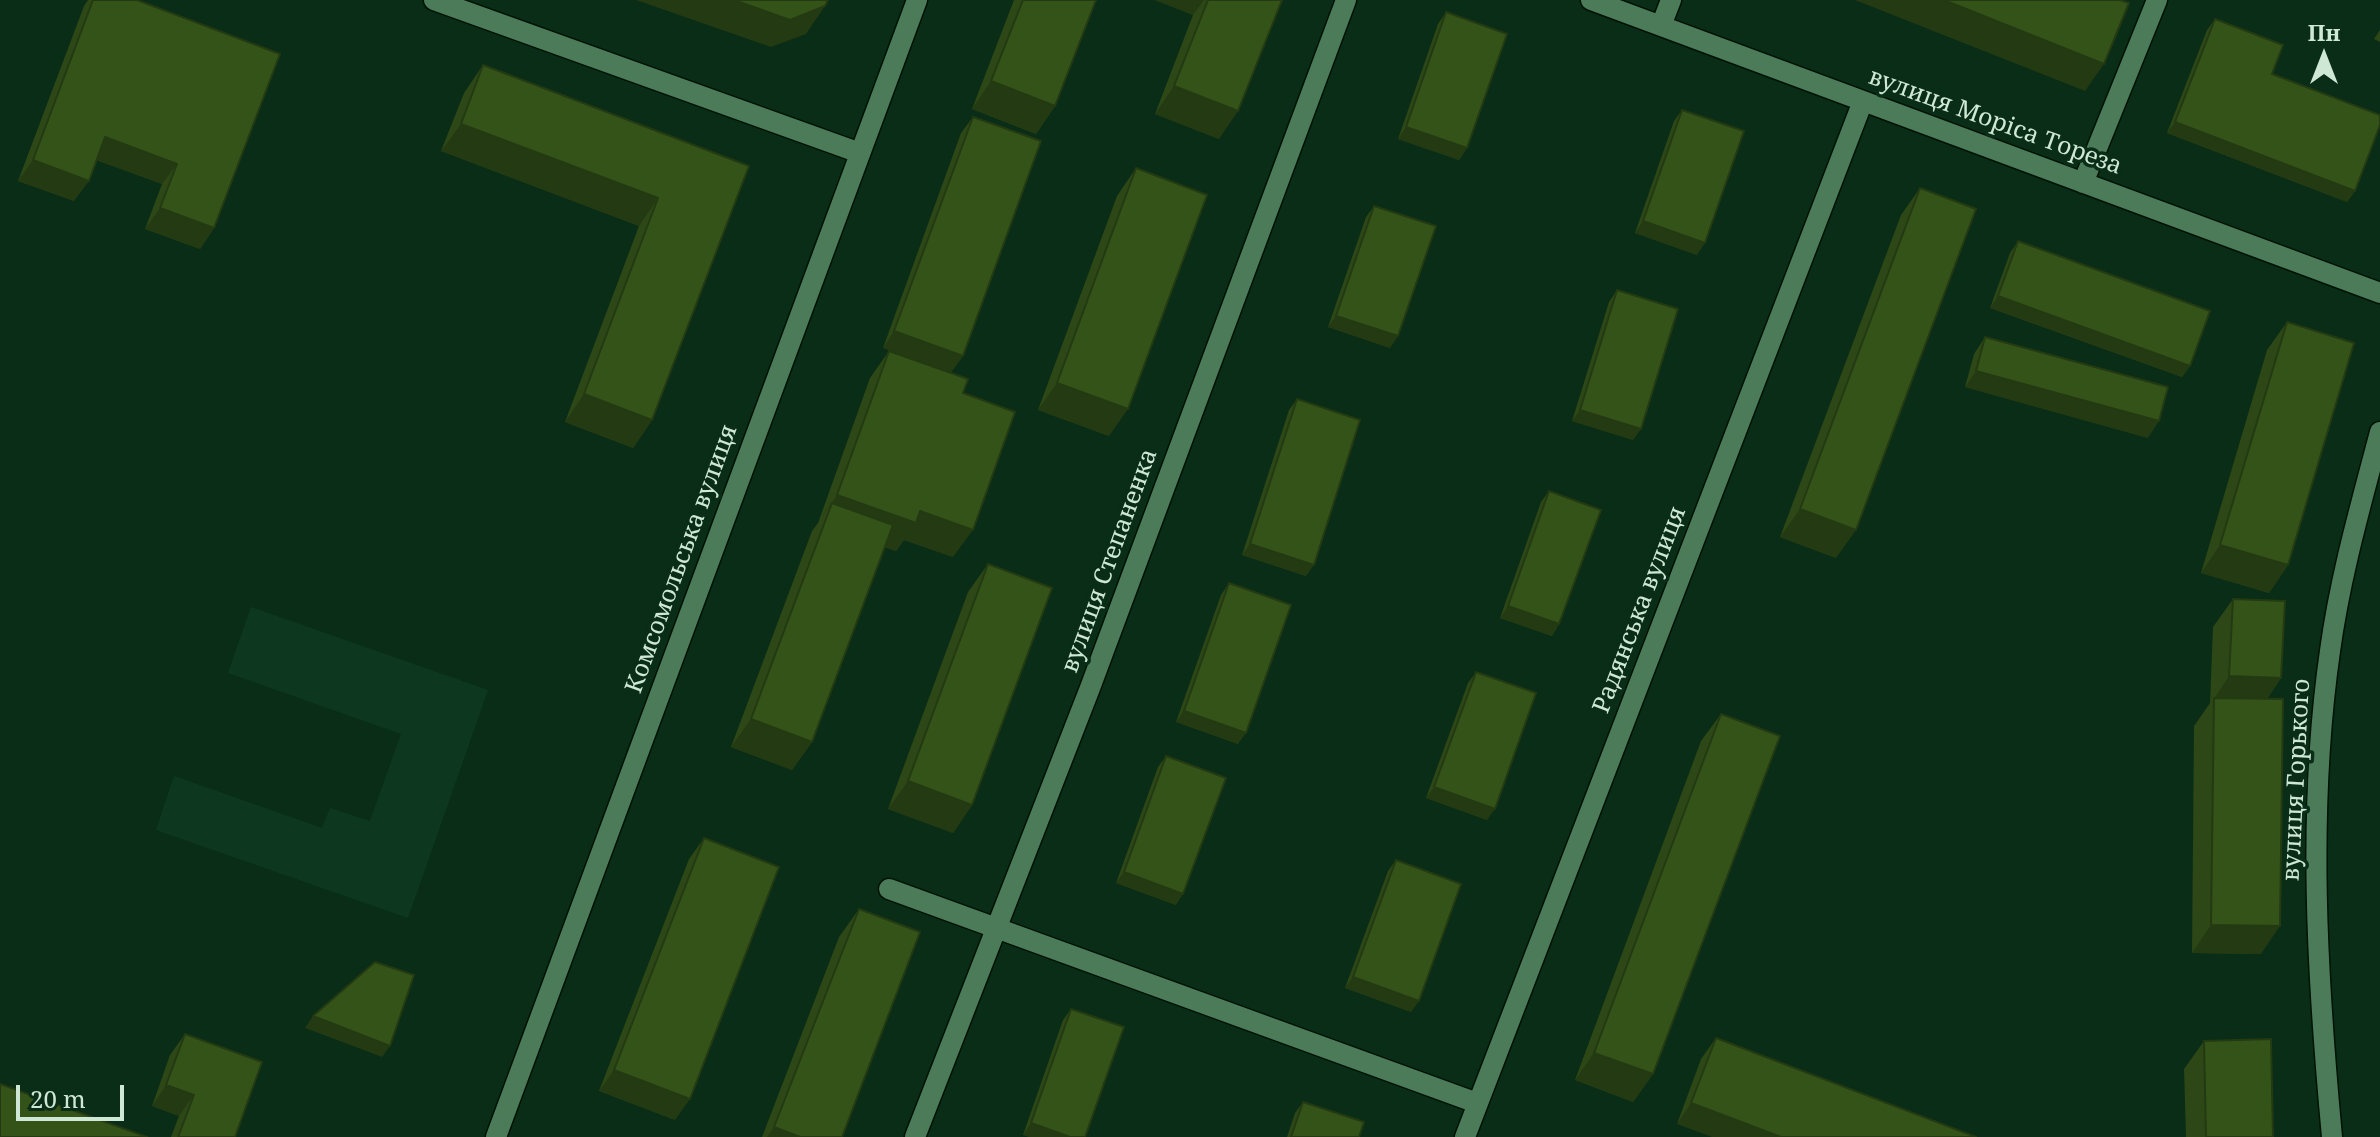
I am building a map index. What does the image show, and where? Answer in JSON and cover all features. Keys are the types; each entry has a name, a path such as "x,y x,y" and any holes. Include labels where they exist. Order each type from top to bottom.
{"street":[{"path":"434,0 860,153"},
{"name":"Комсомольська вулиця","path":"496,1137 917,0"},
{"name":"вулиця Степаненка","path":"915,1137 1090,688 1346,0"},
{"name":"вулиця Моріса Тореза","path":"1591,0 2380,293"},
{"path":"1661,26 1671,0"},
{"path":"2083,183 2157,0"},
{"name":"Радянська вулиця","path":"1465,1137 1863,101"},
{"name":"вулиця Горького","path":"2332,1137 2316,877 2318,758 2330,650 2352,535 2380,432"},
{"path":"889,889 1477,1103"}],"shaded area":[{"path":"251,607 488,690 408,918 156,830 174,776 322,828 330,808 370,821 401,734 228,673"}],"building":[{"path":"93,0 137,0 280,54 214,228 160,208 177,164 105,137 89,181 33,160"},
{"path":"734,0 828,0 825,6 790,20"},
{"path":"1023,0 1096,0 1055,106 991,81"},
{"path":"1208,0 1282,0 1238,111 1174,86"},
{"path":"1944,0 2120,0 2129,3 2104,64"},
{"path":"1446,12 1507,34 1467,148 1406,127"},
{"path":"2215,19 2283,45 2272,74 2380,115 2380,125 2355,191 2175,122"},
{"path":"483,65 749,166 652,420 584,394 658,198 461,124"},
{"path":"1682,110 1744,131 1705,243 1643,221"},
{"path":"973,117 1041,141 963,356 894,331"},
{"path":"1136,168 1207,195 1128,409 1057,383"},
{"path":"1920,188 1976,209 1856,530 1800,509"},
{"path":"1374,206 1436,226 1398,336 1336,316"},
{"path":"2018,241 2210,311 2190,366 1998,296"},
{"path":"1617,290 1678,309 1641,429 1580,410"},
{"path":"2287,322 2354,343 2288,565 2220,545"},
{"path":"1985,337 2168,387 2159,421 1976,371"},
{"path":"889,351 968,379 963,393 1015,412 973,530 920,511 916,523 837,495"},
{"path":"1297,399 1360,420 1314,565 1250,544"},
{"path":"1549,491 1601,510 1559,624 1508,606"},
{"path":"832,503 893,525 812,742 751,719"},
{"path":"988,564 1052,588 972,805 908,781"},
{"path":"1229,583 1291,605 1246,733 1184,711"},
{"path":"2233,599 2285,601 2281,678 2229,676"},
{"path":"1476,672 1536,693 1495,809 1434,787"},
{"path":"2214,698 2283,699 2280,926 2211,925"},
{"path":"1721,714 1780,736 1653,1074 1594,1053"},
{"path":"1166,756 1226,778 1183,894 1124,872"},
{"path":"704,838 779,867 690,1099 614,1070"},
{"path":"1396,860 1461,884 1419,1001 1353,977"},
{"path":"859,909 920,932 842,1137 800,1137 774,1127"},
{"path":"375,962 414,975 390,1046 313,1016"},
{"path":"1071,1009 1124,1027 1085,1137 1070,1137 1031,1123"},
{"path":"185,1034 262,1062 235,1137 178,1137 194,1095 166,1085"},
{"path":"1716,1038 1976,1137 1781,1137 1691,1103"},
{"path":"2271,1039 2273,1137 2206,1137 2204,1041"},
{"path":"0,1084 147,1137 0,1137"},
{"path":"1303,1102 1364,1122 1359,1137 1291,1137"}]}
